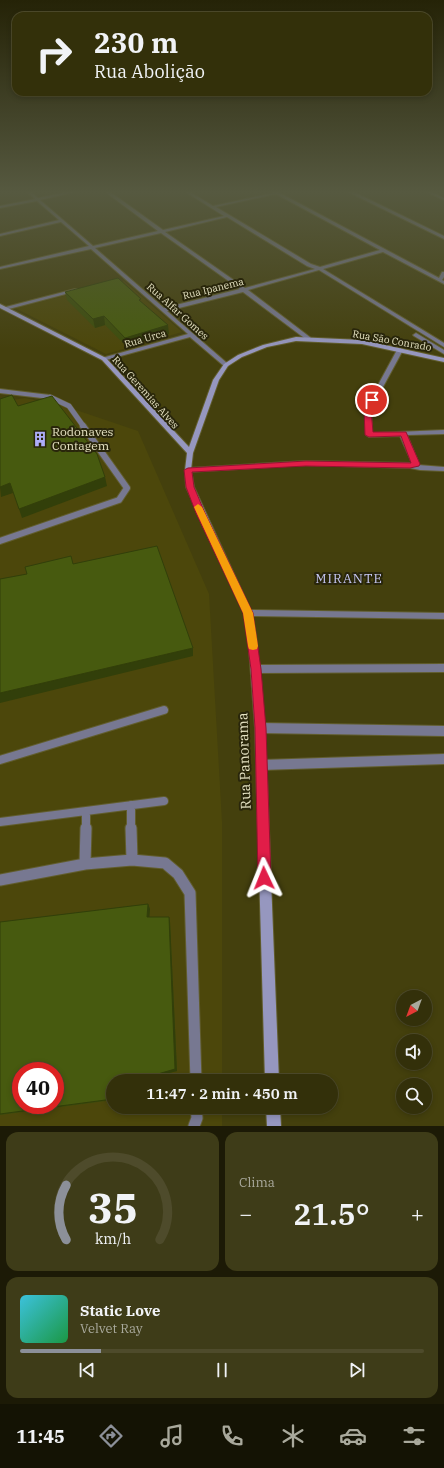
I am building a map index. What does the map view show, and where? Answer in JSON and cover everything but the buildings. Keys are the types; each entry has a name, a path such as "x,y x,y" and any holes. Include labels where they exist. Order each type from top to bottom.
{"street":[{"name":"Rua Alfar Gomes","path":"87,244 226,365"},
{"path":"0,268 107,244"},
{"path":"180,244 309,339"},
{"path":"273,244 365,300 444,352"},
{"path":"369,244 442,281 444,273"},
{"name":"Rua Ipanema","path":"163,310 244,290 383,251"},
{"path":"119,279 126,277"},
{"path":"2,307 82,288"},
{"path":"365,300 444,345"},
{"name":"Rua Geremias Alves","path":"2,307 104,359 190,453"},
{"name":"Rua Urca","path":"104,359 190,335"},
{"path":"423,339 430,337"},
{"name":"Rua São Conrado","path":"190,453 216,380 226,365 240,356 265,346 296,339 362,342 442,359"},
{"path":"400,350 368,409 369,435 444,432"},
{"path":"0,391 50,398"},
{"path":"404,434 413,465"},
{"name":"Rua Panorama","path":"190,453 188,470 190,487 248,613 256,669 260,728 272,1074"},
{"path":"188,470 306,463 444,465"},
{"path":"413,465 420,468 444,469"},
{"path":"248,613 444,616"},
{"path":"256,669 444,668"},
{"path":"260,728 444,731"},
{"path":"261,764 444,759"},
{"path":"273,1114 274,1126"}],"lane":[{"path":"0,541 119,500 127,488 69,406 50,398"},
{"path":"0,760 164,710"},
{"path":"0,822 164,801"},
{"path":"131,805 132,860"},
{"path":"85,864 86,811"},
{"path":"0,880 85,864 132,860 165,863 178,874 190,893 196,1074"},
{"path":"194,1126 197,1118 197,1114"}],"shaded area":[{"path":"124,281 182,332 106,354 15,308"},
{"path":"25,398 67,407 138,431 209,594 222,822 222,1074 106,1074 106,1114 222,1114 222,1126 0,1126 0,402"}],"slow traffic":[{"path":"198,507 248,613 253,646"}],"place":[{"name":"Rodonaves Contagem","path":"40,439"}],"district":[{"name":"MIRANTE","path":"349,578"}],"route":[{"path":"264,878 260,728 256,669 248,613 190,487 188,470 306,463 356,463 410,466 416,464 404,434 369,435 368,409 372,400"}]}
